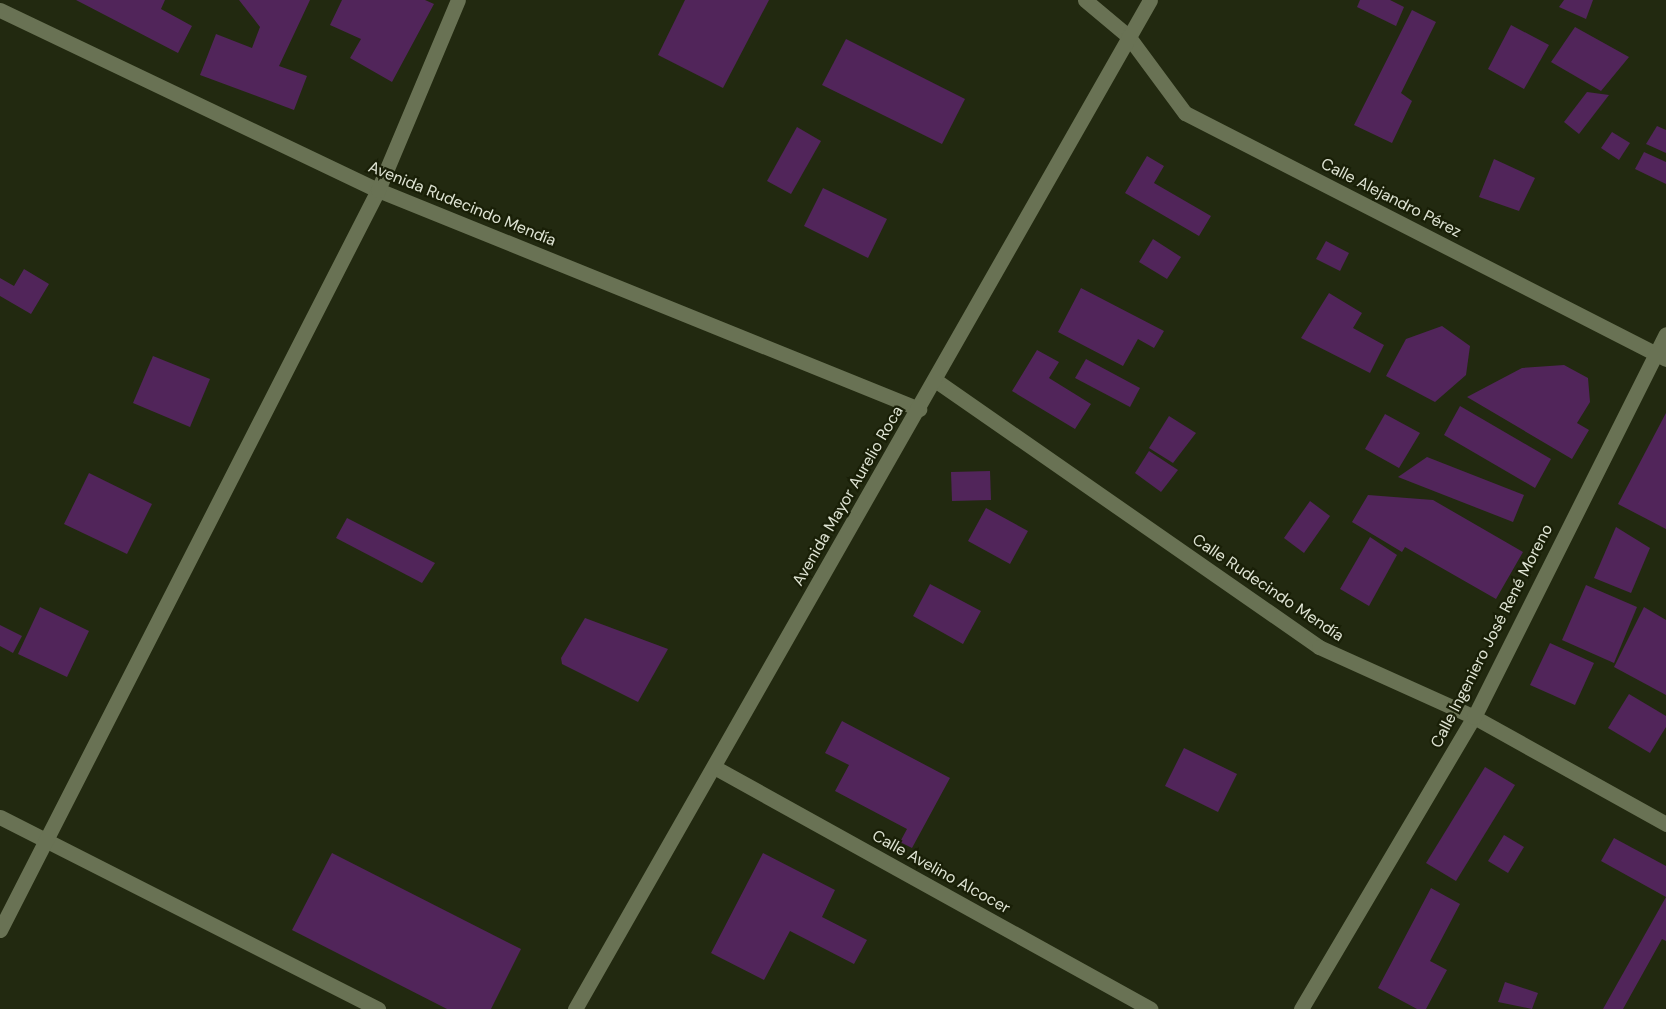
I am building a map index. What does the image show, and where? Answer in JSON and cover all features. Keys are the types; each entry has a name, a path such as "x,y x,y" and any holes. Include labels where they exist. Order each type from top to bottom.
{"street":[{"path":"0,930 378,190 458,0"},
{"name":"Calle Alejandro Pérez","path":"1085,0 1128,36 1185,113 1660,356"},
{"name":"Avenida Mayor Aurelio Roca","path":"575,1009 919,409 1150,0"},
{"name":"Avenida Rudecindo Mendía","path":"0,10 378,190 919,409"},
{"name":"Calle Ingeniero José René Moreno","path":"1301,1009 1473,717 1660,356 1666,334"},
{"name":"Calle Rudecindo Mendía","path":"935,380 1319,647 1473,717 1666,824"},
{"name":"Calle Avelino Alcocer","path":"714,767 1150,1009"},
{"path":"0,817 378,1009"}],"building":[{"path":"76,0 165,0 161,9 192,26 178,53"},
{"path":"239,0 310,0 279,66 307,76 294,110 200,75 216,34 252,48 260,27"},
{"path":"342,0 425,0 434,4 392,82 350,58 361,39 330,25"},
{"path":"685,0 769,0 723,88 658,55"},
{"path":"1360,0 1390,0 1404,7 1396,26 1357,7"},
{"path":"1564,0 1593,0 1586,19 1559,7"},
{"path":"1412,10 1436,22 1401,93 1412,101 1392,143 1354,125"},
{"path":"1511,25 1549,45 1524,89 1488,69"},
{"path":"1575,27 1629,57 1601,91 1551,62"},
{"path":"846,39 965,99 942,144 822,85"},
{"path":"1587,92 1609,95 1579,134 1564,122"},
{"path":"1657,126 1666,130 1666,153 1646,144"},
{"path":"797,127 821,141 791,194 767,181"},
{"path":"1612,132 1630,143 1619,160 1601,148"},
{"path":"1644,152 1666,162 1666,184 1635,169"},
{"path":"1147,156 1164,166 1154,183 1211,216 1199,236 1125,193"},
{"path":"1494,159 1535,178 1519,211 1479,197"},
{"path":"823,188 887,219 868,258 804,226"},
{"path":"1153,239 1181,257 1167,279 1139,262"},
{"path":"1326,241 1349,253 1340,271 1316,259"},
{"path":"24,269 49,284 31,314 0,296 0,278 14,286"},
{"path":"1081,288 1164,331 1154,348 1138,339 1123,366 1058,332"},
{"path":"1329,293 1362,313 1353,328 1384,345 1370,373 1301,338"},
{"path":"1442,326 1470,346 1466,375 1435,402 1386,376 1406,339"},
{"path":"1037,350 1059,362 1049,378 1091,404 1075,429 1012,391"},
{"path":"153,356 210,379 190,427 133,403"},
{"path":"1086,359 1140,388 1130,407 1075,378"},
{"path":"1564,365 1588,378 1590,402 1577,423 1589,430 1572,459 1467,397 1522,368"},
{"path":"1460,406 1551,459 1535,488 1444,435"},
{"path":"1666,413 1666,529 1618,504"},
{"path":"1385,414 1420,433 1399,468 1365,449"},
{"path":"1169,416 1196,433 1173,463 1149,448"},
{"path":"1149,451 1178,470 1161,492 1135,473"},
{"path":"1427,457 1524,495 1513,522 1398,477"},
{"path":"990,471 991,500 952,501 951,472"},
{"path":"89,473 152,504 127,554 64,524"},
{"path":"1368,495 1433,500 1523,552 1496,599 1405,547 1402,552 1352,522"},
{"path":"1310,501 1330,516 1304,553 1284,538"},
{"path":"986,508 1028,531 1010,564 968,541"},
{"path":"347,518 435,563 422,583 336,538"},
{"path":"1616,527 1650,548 1631,593 1594,578"},
{"path":"1370,537 1397,555 1369,606 1340,589"},
{"path":"930,584 981,611 963,644 913,616"},
{"path":"1586,585 1637,607 1614,663 1562,640"},
{"path":"40,607 89,631 67,677 18,654"},
{"path":"1644,607 1666,620 1666,695 1614,667"},
{"path":"585,618 668,649 638,702 562,664 561,658"},
{"path":"0,625 22,636 13,653 0,646"},
{"path":"1550,643 1594,663 1575,705 1530,685"},
{"path":"1629,694 1666,716 1666,727 1650,753 1608,728"},
{"path":"842,721 950,778 912,848 900,842 907,829 835,791 849,765 825,753"},
{"path":"1184,748 1237,774 1218,812 1165,786"},
{"path":"1485,767 1515,785 1456,881 1426,863"},
{"path":"1504,835 1524,847 1508,873 1488,861"},
{"path":"1614,838 1666,866 1666,897 1601,861"},
{"path":"332,853 521,949 491,1009 447,1009 292,930"},
{"path":"763,853 835,890 822,917 867,940 854,964 790,931 764,980 711,953"},
{"path":"1431,888 1460,904 1430,961 1447,970 1426,1009 1417,1009 1378,988"},
{"path":"1666,897 1666,941 1662,939 1623,1009 1603,1009"},
{"path":"1505,982 1538,993 1532,1009 1498,1002"}]}
